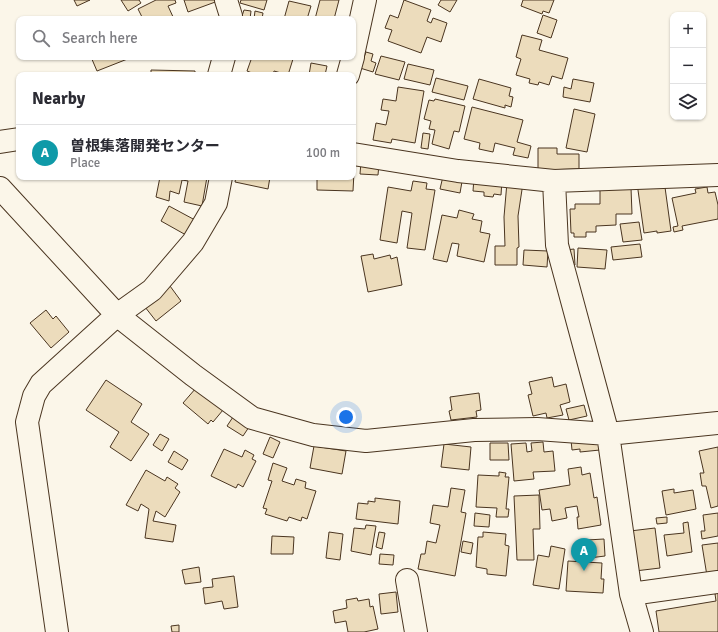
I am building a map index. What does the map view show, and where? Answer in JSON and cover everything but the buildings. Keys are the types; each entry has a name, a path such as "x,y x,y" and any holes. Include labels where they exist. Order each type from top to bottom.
{"street":[{"path":"226,0 232,16"},
{"path":"356,42 365,0"},
{"path":"220,72 223,60"},
{"path":"349,72 352,60"},
{"path":"0,142 16,139"},
{"path":"356,154 458,171 554,181 718,175"},
{"path":"57,632 27,422 34,396 41,384 117,315 152,290 193,242 216,203 220,180"},
{"path":"554,181 557,245 608,434 631,594 642,632"},
{"path":"0,188 117,315 192,375 252,418 313,435 366,441 474,430 537,429 608,434 718,423"},
{"path":"407,580 416,632"},
{"path":"631,594 718,582"}],"place":[{"name":"曽根集落開発センター","path":"584,571"}]}
